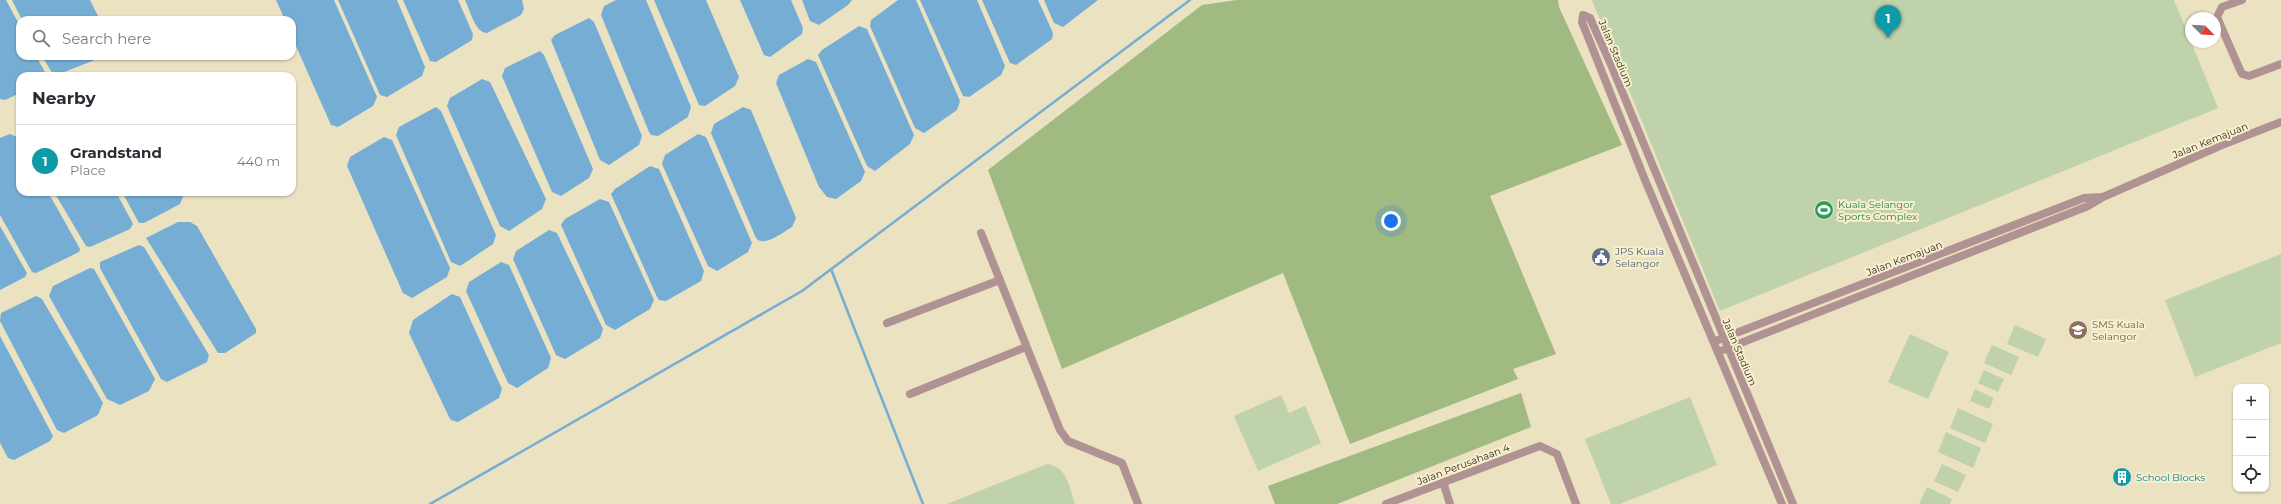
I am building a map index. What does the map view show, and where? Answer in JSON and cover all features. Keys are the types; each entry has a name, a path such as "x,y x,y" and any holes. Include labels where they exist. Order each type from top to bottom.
{"street":[{"path":"2242,0 2222,7 2218,13 2217,20 2240,70 2245,76 2252,76 2281,64"},
{"name":"Jalan Stadium","path":"1782,504 1645,180 1582,22 1583,14 1590,18 1609,60 1727,348 1793,504"},
{"name":"Jalan Kemajuan","path":"1718,352 2073,212 2103,197 2222,145 2281,122"},
{"name":"Jalan Kemajuan","path":"1714,342 2084,198 2103,197"},
{"path":"981,233 1063,436 1068,441 1122,463 1138,504"},
{"path":"887,323 1000,280"},
{"path":"910,394 1026,347"},
{"name":"Jalan Perusahaan 4","path":"1386,504 1534,447 1547,448 1557,454 1576,504"},
{"path":"1443,482 1450,504"}],"green space":[{"path":"1237,0 1558,0 1559,7 1622,145 1490,196 1556,354 1513,369 1518,379 1350,444 1283,273 1062,369 988,170 1202,5"},
{"name":"Kuala Selangor Sports Complex","path":"1592,0 2174,0 2185,27 2185,48 2194,48 2218,108 1720,311"},
{"path":"2281,254 2281,343 2195,377 2165,300"},
{"path":"2015,325 2046,339 2038,357 2007,344"},
{"path":"1910,334 1949,352 1928,399 1888,382"},
{"path":"1992,345 2019,357 2011,375 1984,363"},
{"path":"1984,370 2004,379 1998,392 1978,383"},
{"path":"1975,389 1994,398 1989,409 1970,401"},
{"path":"1521,393 1531,427 1337,504 1275,504 1268,486"},
{"path":"1281,395 1289,413 1305,406 1321,443 1258,471 1234,416"},
{"path":"1690,397 1717,465 1620,504 1611,504 1585,439"},
{"path":"1958,408 1993,424 1985,443 1950,428"},
{"path":"1946,432 1981,448 1973,468 1938,452"},
{"path":"1047,464 1054,466 1064,473 1075,504 947,504"},
{"path":"1942,464 1966,475 1958,492 1934,481"},
{"path":"1927,487 1952,499 1950,504 1919,504"}],"water":[{"path":"0,0 6,0 16,19 16,60 38,60 45,72 16,72 16,95 5,100 0,99"},
{"path":"12,0 90,0 98,16 20,16"},
{"path":"276,0 334,0 377,97 373,106 338,127 331,125 296,46 296,16 283,16"},
{"path":"338,0 397,0 425,67 422,76 387,97 380,95"},
{"path":"403,0 458,0 473,34 472,40 436,62 430,61"},
{"path":"465,0 522,0 524,9 521,15 487,33 483,32 476,25"},
{"path":"616,0 646,0 691,107 688,117 658,136 651,135 649,132 601,15 604,6"},
{"path":"654,0 706,0 739,77 735,86 705,106 699,105"},
{"path":"740,0 791,0 803,28 802,34 770,57 764,55"},
{"path":"802,0 852,0 848,5 819,25 810,21"},
{"path":"898,0 916,0 960,101 957,110 924,133 915,128 870,26 871,20"},
{"path":"920,0 977,0 1005,66 1001,75 969,97 963,96"},
{"path":"982,0 1038,0 1053,33 1052,39 1016,65 1010,63"},
{"path":"1044,0 1098,0 1063,27 1054,23"},
{"path":"589,18 594,22 642,136 639,145 609,165 600,160 551,40 555,35"},
{"path":"859,26 867,29 914,135 910,144 875,171 867,166 818,55 822,50"},
{"path":"540,51 544,55 593,169 589,178 561,196 552,192 502,76 505,68"},
{"path":"808,59 816,62 865,172 861,181 836,199 827,197 819,187 776,83 779,75"},
{"path":"44,60 95,60 64,72 52,72"},
{"path":"482,79 490,82 546,199 542,209 509,231 500,226 447,106 450,98"},
{"path":"436,107 441,111 496,235 493,244 460,266 451,262 396,135 399,127"},
{"path":"743,107 751,110 796,218 792,227 774,238 764,241 759,241 756,238 711,133 714,124"},
{"path":"10,134 16,137 16,196 50,196 80,249 79,252 36,273 32,272 0,215 0,138"},
{"path":"698,134 706,137 752,243 748,252 717,271 708,266 662,164 665,155"},
{"path":"384,137 392,140 450,268 447,277 412,298 403,293 347,166 350,157"},
{"path":"650,166 659,169 704,271 701,281 666,301 659,300 657,297 611,194 615,189"},
{"path":"56,196 118,196 133,224 130,229 90,247 86,246"},
{"path":"124,196 182,196 180,204 144,223 139,223"},
{"path":"600,199 609,202 654,300 650,309 615,330 606,325 561,225 565,219"},
{"path":"178,222 190,222 197,226 256,329 256,333 225,353 218,353 146,238"},
{"path":"0,226 27,273 25,277 0,290"},
{"path":"549,230 557,233 603,329 600,338 565,359 556,355 513,259 516,251"},
{"path":"139,245 144,247 209,355 207,362 167,382 161,379 100,268 100,262"},
{"path":"501,262 509,265 551,358 548,368 517,388 508,383 466,291 469,282"},
{"path":"90,268 94,269 155,379 149,391 120,405 107,399 49,296 53,286"},
{"path":"452,294 460,297 502,389 499,398 458,422 451,420 449,417 409,333 413,320"},
{"path":"36,296 42,299 103,403 98,415 64,433 57,430 0,321 1,313"},
{"path":"0,336 53,436 50,441 14,460 8,458 0,443"}],"waterway":[{"path":"430,504 802,291 1190,0"},
{"path":"831,269 923,504"}],"place":[{"name":"Grandstand","path":"1888,38"},
{"name":"Kuala Selangor Sports Complex","path":"1824,210"},
{"name":"JPS Kuala Selangor","path":"1601,257"},
{"name":"SMS Kuala Selangor","path":"2078,330"},
{"name":"School Blocks","path":"2122,477"}]}
